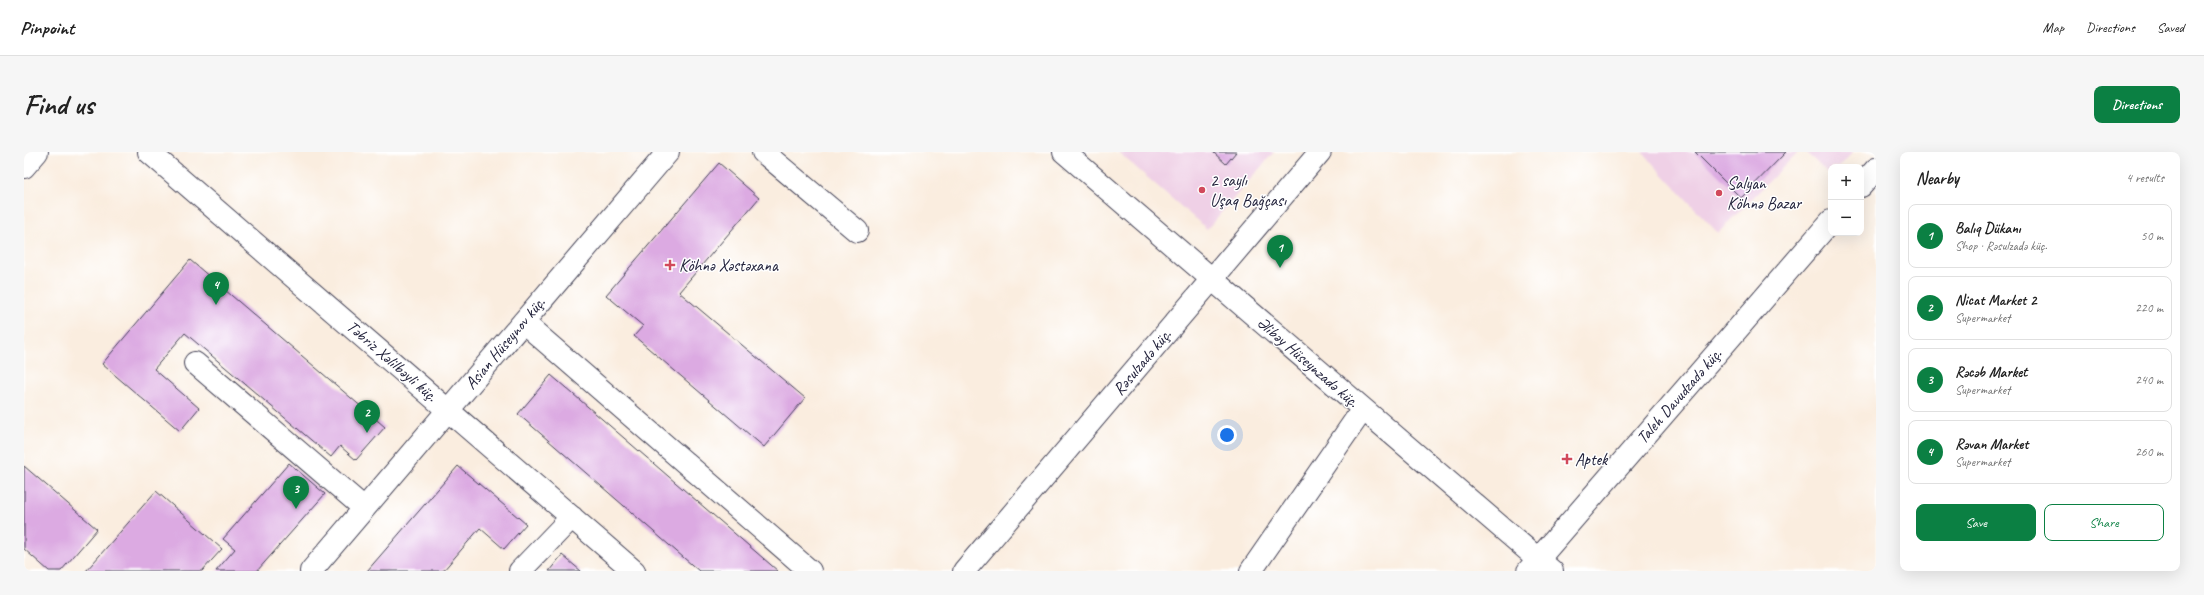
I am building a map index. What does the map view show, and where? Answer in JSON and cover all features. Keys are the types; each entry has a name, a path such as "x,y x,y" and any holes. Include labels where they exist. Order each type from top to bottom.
{"street":[{"path":"24,167 37,152"},
{"name":"Təbriz Xəlilbəyli küç.","path":"149,152 634,571"},
{"name":"Asian Hüseynov küç.","path":"311,571 668,152"},
{"path":"763,152 858,231"},
{"name":"Əlibəy Hüseynzadə küç.","path":"1064,152 1363,409 1539,567"},
{"name":"Rəsulzadə küç.","path":"964,571 1320,152"},
{"path":"1864,183 1876,169"},
{"name":"Taleh Davudzadə küç.","path":"1539,567 1828,225"},
{"path":"523,322 810,571"},
{"path":"195,363 364,508"},
{"path":"1251,571 1363,409"},
{"path":"520,571 572,517"}],"shaded area":[{"name":"2 saylı Uşaq Bağçası","path":"1118,152 1274,152 1207,229"},
{"name":"Salyan Köhnə Bazar","path":"1642,152 1798,152 1718,233"},
{"name":"Salyan Köhnə Bazar","path":"1805,152 1853,152 1842,164 1828,164 1828,172"}],"building":[{"path":"1213,152 1236,152 1226,164"},
{"path":"1695,152 1786,152 1741,198"},
{"path":"719,163 759,198 679,292 805,398 764,447 634,336 643,326 606,295"},
{"path":"190,260 385,427 356,460 340,446 331,457 185,333 154,369 199,408 180,431 102,364"},
{"path":"551,375 778,571 699,571 518,414"},
{"path":"289,463 325,494 257,571 216,571 235,549 223,539"},
{"path":"24,466 97,529 61,571 49,571 24,549"},
{"path":"458,466 526,524 504,549 480,528 443,571 367,571"},
{"path":"156,491 222,549 202,571 86,571"},
{"path":"562,555 581,571 549,571"}],"place":[{"name":"2 saylı Uşaq Bağçası","path":"1202,190"},
{"name":"Salyan Köhnə Bazar","path":"1719,193"},
{"name":"Köhnə Xəstəxana","path":"670,265"},
{"name":"Balıq Dükanı","path":"1280,268"},
{"name":"Rəvan Market","path":"216,305"},
{"name":"Nicat Market 2","path":"367,433"},
{"name":"Aptek","path":"1567,459"},
{"name":"Rəcəb Market","path":"296,509"}]}
